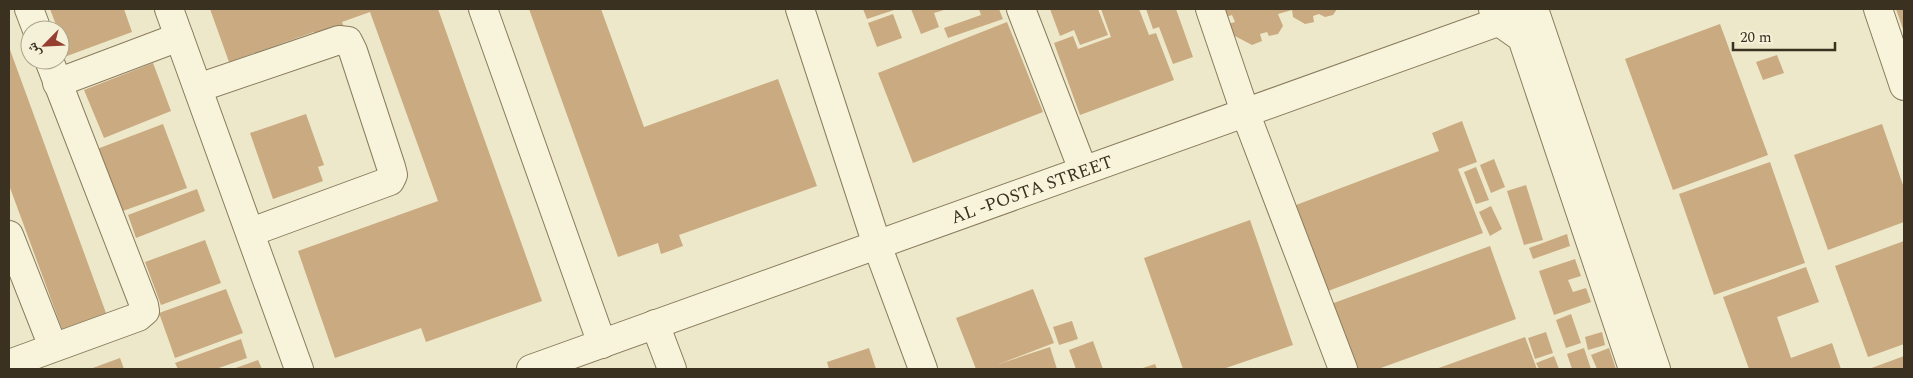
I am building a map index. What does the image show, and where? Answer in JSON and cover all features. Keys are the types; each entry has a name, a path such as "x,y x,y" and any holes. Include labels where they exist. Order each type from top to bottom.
{"street":[{"path":"170,9 299,369"},
{"path":"482,9 602,344"},
{"path":"800,9 877,245 923,369"},
{"path":"1022,9 1083,170"},
{"path":"1210,9 1245,112 1343,369"},
{"path":"1534,9 1656,369"},
{"name":"AL -POSTA STREET","path":"531,369 1245,112 1496,15 1534,9"},
{"path":"1878,9 1904,86"},
{"path":"1496,15 1522,38 1633,369"},
{"path":"9,364 138,317 144,311 144,305 53,72 180,37"},
{"path":"198,88 339,40 348,41 353,51 391,167 393,175 390,181 251,232"},
{"path":"9,236 53,348"},
{"path":"656,324 672,369"}],"building":[{"path":"50,9 124,9 132,32 70,55 70,20 54,20"},
{"path":"210,9 438,9 542,301 426,342 421,328 335,358 298,251 438,201 370,12 342,22 345,30 317,40 314,32 229,62"},
{"path":"529,9 601,9 644,127 778,79 817,186 679,235 683,246 661,254 658,243 618,257"},
{"path":"863,9 897,9 867,19"},
{"path":"911,9 947,9 934,13 939,27 921,34"},
{"path":"979,9 999,9 1003,19 948,38 944,28 981,15"},
{"path":"1050,9 1098,9 1108,35 1080,45 1074,30 1060,36"},
{"path":"1101,9 1139,9 1149,35 1156,33 1174,80 1080,115 1054,43 1073,36 1078,49 1111,37"},
{"path":"1146,9 1176,9 1193,57 1173,64 1159,27 1153,29"},
{"path":"1223,9 1337,9 1333,15 1325,17 1319,14 1313,16 1314,22 1305,24 1293,17 1292,10 1278,14 1283,26 1278,34 1269,36 1267,32 1260,34 1262,41 1252,45 1233,35 1228,24 1235,22 1232,15 1226,17"},
{"path":"1896,9 1904,9 1904,32"},
{"path":"893,14 902,38 877,47 868,23"},
{"path":"1007,22 1043,112 913,163 878,73"},
{"path":"1720,24 1768,155 1673,190 1625,59"},
{"path":"9,47 106,313 62,329 9,185"},
{"path":"1777,55 1784,73 1763,80 1756,62"},
{"path":"153,63 171,111 104,138 84,90"},
{"path":"306,114 324,165 318,167 323,181 273,199 250,133"},
{"path":"1462,121 1477,162 1458,169 1483,233 1328,291 1296,205 1439,151 1432,133"},
{"path":"163,124 187,188 120,212 97,149"},
{"path":"1882,124 1904,188 1904,222 1828,250 1794,155"},
{"path":"1494,159 1505,187 1491,193 1480,165"},
{"path":"1770,162 1805,263 1714,295 1679,194"},
{"path":"1476,167 1489,200 1476,204 1464,172"},
{"path":"1526,185 1543,240 1524,245 1507,191"},
{"path":"197,189 205,211 136,238 128,215"},
{"path":"1491,206 1502,229 1490,236 1479,212"},
{"path":"1250,220 1293,345 1223,369 1183,369 1144,258"},
{"path":"1567,234 1570,246 1533,259 1529,248"},
{"path":"205,240 221,283 161,305 145,262"},
{"path":"1904,241 1904,344 1868,357 1835,266"},
{"path":"1490,246 1516,319 1378,369 1355,369 1331,304"},
{"path":"1575,259 1581,276 1568,280 1573,292 1586,288 1591,302 1554,315 1539,271"},
{"path":"1806,267 1819,302 1777,317 1791,358 1832,343 1841,369 1749,369 1723,297"},
{"path":"226,289 243,333 175,358 159,313"},
{"path":"1033,289 1054,343 999,364 1050,347 1057,369 976,369 956,318"},
{"path":"1571,314 1581,343 1566,348 1556,320"},
{"path":"1072,321 1078,339 1059,345 1053,327"},
{"path":"1546,332 1553,353 1535,359 1528,338"},
{"path":"1602,332 1605,345 1588,350 1585,337"},
{"path":"1525,337 1537,369 1436,369"},
{"path":"241,339 247,358 216,369 178,369 175,363"},
{"path":"1093,341 1103,369 1076,369 1069,350"},
{"path":"869,348 876,369 829,369 827,362"},
{"path":"1584,348 1591,369 1572,369 1567,354"},
{"path":"1609,348 1616,369 1597,369 1591,355"},
{"path":"1554,356 1559,369 1539,369 1536,363"},
{"path":"1904,356 1904,369 1869,369"},
{"path":"120,358 124,369 90,369"},
{"path":"258,360 262,369 233,369"},
{"path":"1155,364 1157,369 1140,369"}]}
